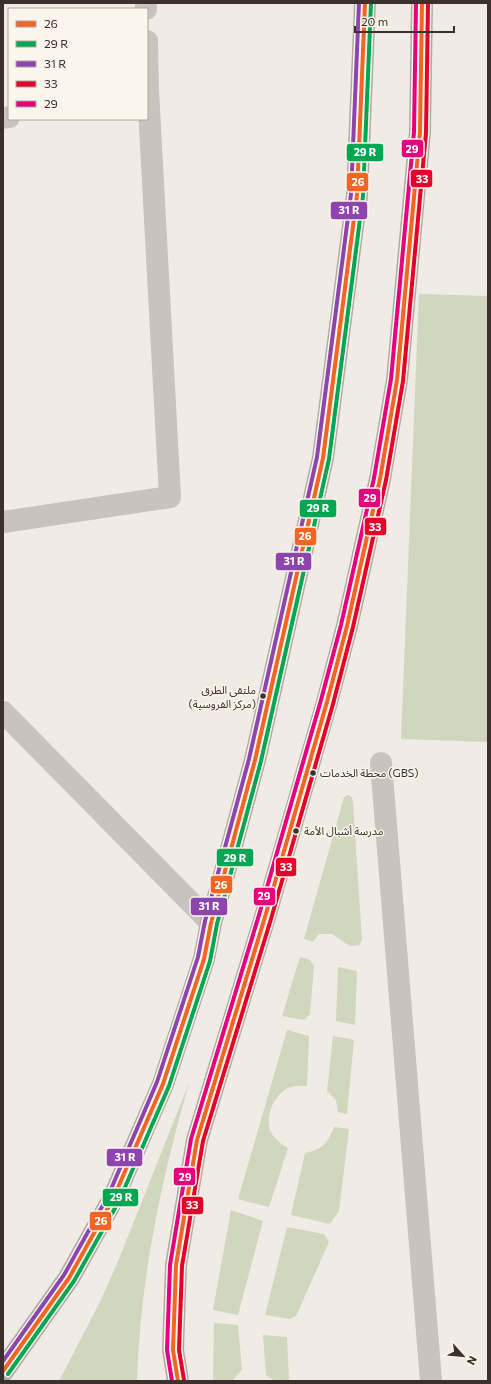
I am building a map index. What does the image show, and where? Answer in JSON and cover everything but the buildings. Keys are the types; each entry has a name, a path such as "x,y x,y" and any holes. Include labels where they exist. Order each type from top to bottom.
{"highway":[{"path":"3,1371 69,1278 112,1198 163,1084 204,959 211,923 255,760 323,458 357,195 365,3"},
{"path":"178,1381 173,1350 176,1265 197,1140 265,917 327,702 347,626 380,479 397,380 420,132 422,3"}],"street":[{"path":"3,522 170,497 148,108"},
{"path":"3,712 211,923"},
{"path":"381,763 431,1381"}],"green space":[{"path":"419,294 488,296 488,742 401,739"},
{"path":"348,795 352,797 353,803 362,940 359,945 350,946 332,934 319,934 313,942 304,939 344,797"},
{"path":"300,957 310,960 314,966 310,1014 304,1020 282,1016"},
{"path":"338,967 357,971 355,1025 336,1021"},
{"path":"287,1030 309,1036 307,1086 295,1086 285,1090 276,1099 270,1111 269,1124 271,1133 288,1148 269,1207 238,1199"},
{"path":"333,1036 354,1040 347,1114 338,1112 336,1100 327,1091"},
{"path":"189,1083 169,1157 147,1268 142,1305 137,1381 59,1381 100,1302 119,1259"},
{"path":"334,1127 349,1129 339,1211 330,1224 291,1215 305,1153 316,1150 324,1145"},
{"path":"231,1210 263,1221 238,1315 213,1310"},
{"path":"287,1227 324,1234 329,1242 296,1316 290,1319 265,1315"},
{"path":"214,1323 238,1325 242,1370 232,1381 213,1381"},
{"path":"263,1335 287,1337 289,1381 275,1381 266,1375"}],"transit line":[{"path":"3,1361 64,1275 108,1196 157,1082 198,957 205,921 249,759 317,457 351,194 359,3"},
{"name":"26","path":"3,1371 69,1278 113,1199 163,1084 204,959 211,923 255,760 323,458 357,195 365,3"},
{"path":"8,1374 74,1281 119,1201 169,1086 210,961 217,924 261,761 329,459 363,196 371,3"},
{"name":"29","path":"172,1381 167,1350 170,1265 191,1139 259,915 321,700 341,625 374,478 391,379 414,132 416,3"},
{"name":"26","path":"178,1381 173,1350 176,1265 197,1140 265,917 327,702 347,626 380,479 397,380 420,132 422,3"},
{"name":"33","path":"184,1380 179,1350 182,1266 203,1141 271,919 333,704 353,627 386,480 403,381 426,133 428,3"}],"place":[{"name":"ملتقى الطرق (مركز الفروسية)","path":"263,696"},
{"name":"محطة الخدمات (GBS)","path":"313,773"},
{"name":"مدرسة أشبال الأمة","path":"296,831"}]}
